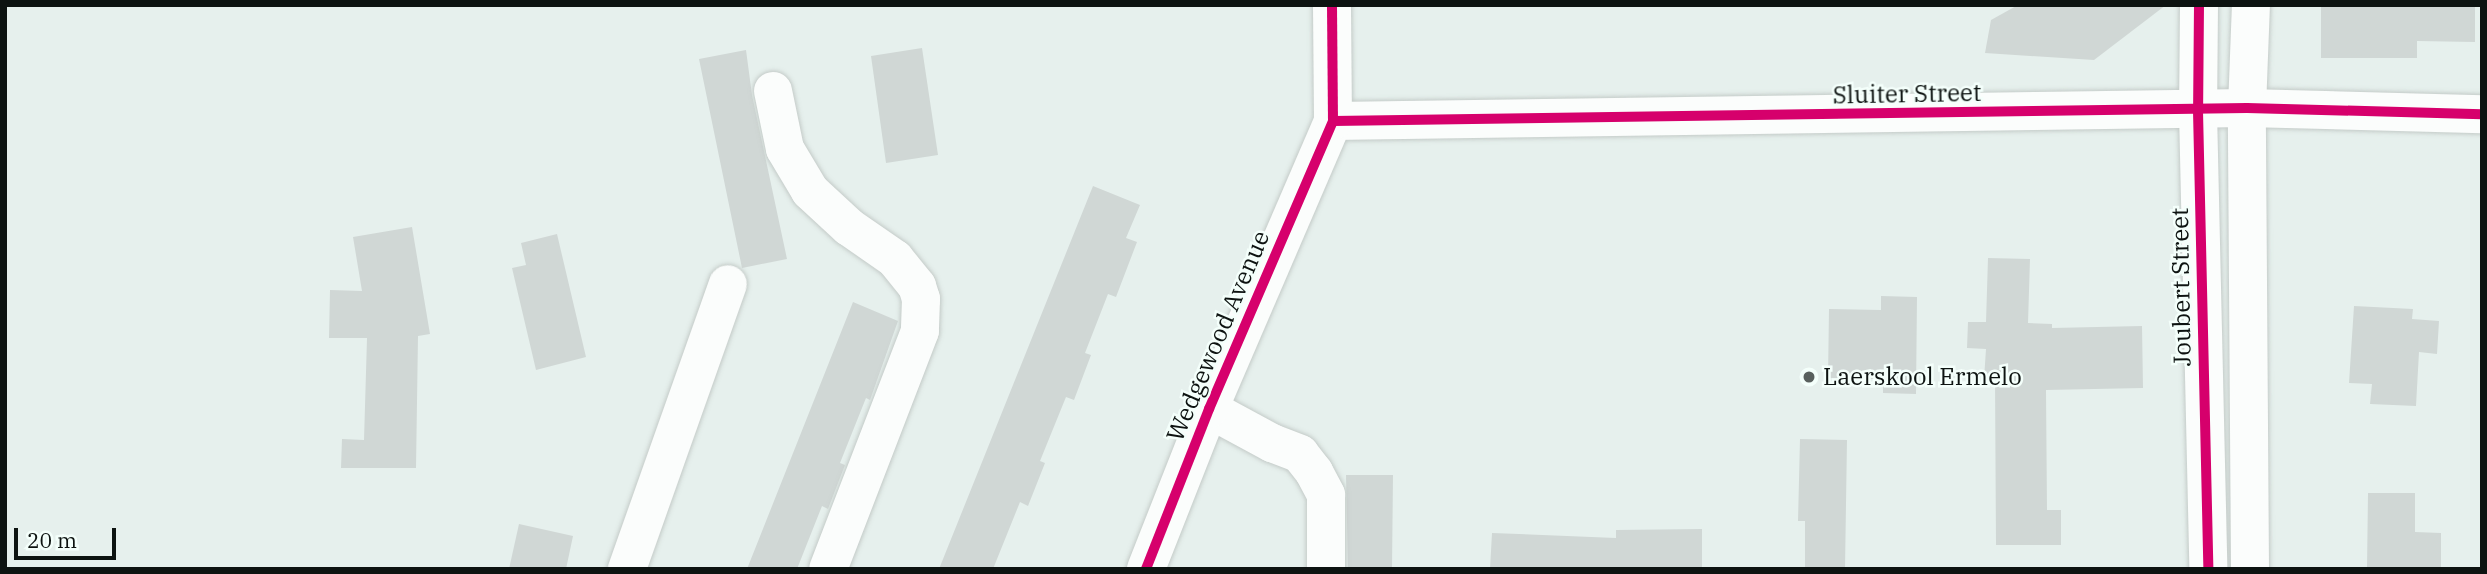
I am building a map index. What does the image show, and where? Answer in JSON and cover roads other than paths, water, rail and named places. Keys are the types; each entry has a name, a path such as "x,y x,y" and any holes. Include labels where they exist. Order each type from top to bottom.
{"street":[{"path":"1332,5 1333,121"},
{"name":"Joubert Street","path":"2199,5 2198,111 2208,569"},
{"path":"2250,569 2247,108 2251,5"},
{"path":"773,91 785,149 810,191 849,228 895,259 918,286 921,299 920,331 828,569"},
{"name":"Sluiter Street","path":"1333,121 2198,111 2247,108 2482,114"},
{"name":"Wedgewood Avenue","path":"1146,569 1209,408 1333,121"},
{"path":"627,569 728,285"},
{"path":"1209,408 1300,454 1314,472 1326,495 1326,569"}],"place":[{"name":"Laerskool Ermelo","path":"1809,377"}]}
